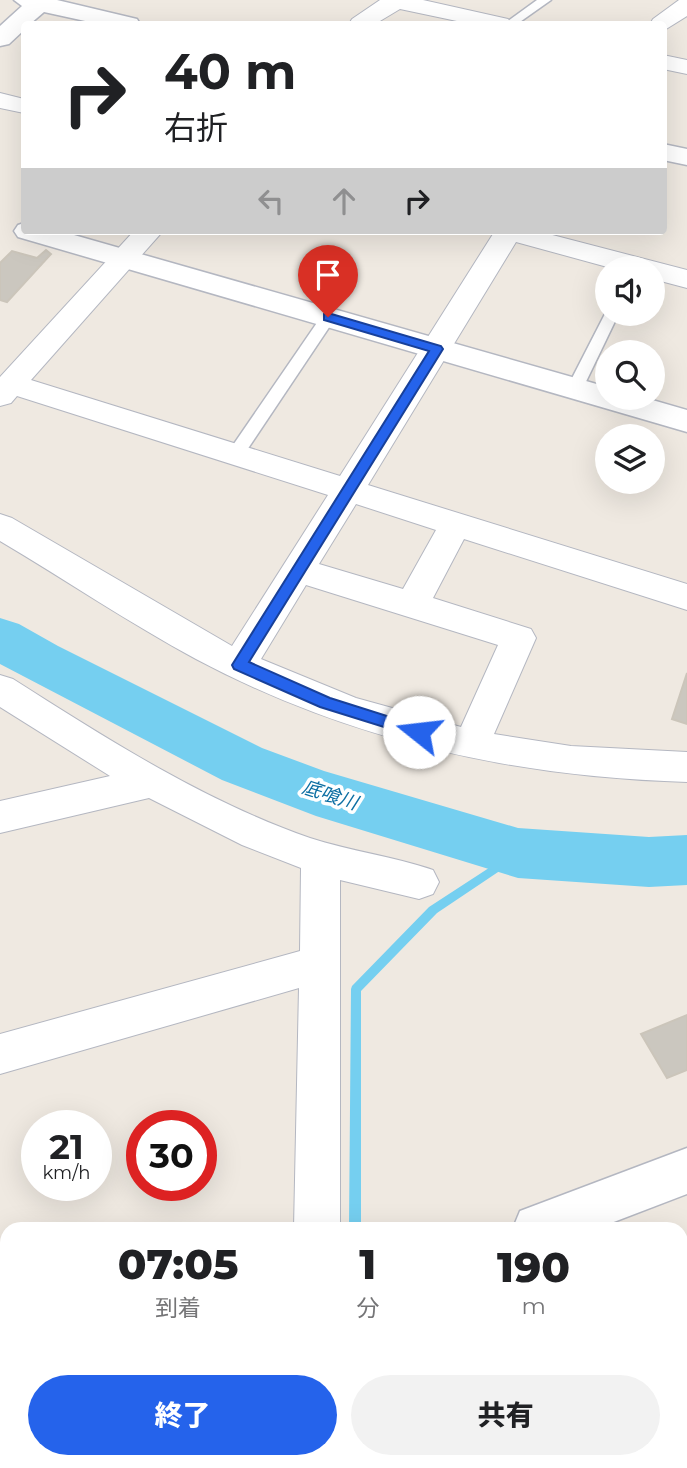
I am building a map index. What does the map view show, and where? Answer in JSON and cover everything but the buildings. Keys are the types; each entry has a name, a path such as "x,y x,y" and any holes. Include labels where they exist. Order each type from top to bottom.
{"street":[{"path":"364,21 395,0 487,21"},
{"path":"0,38 36,1 116,21"},
{"path":"665,21 687,5"},
{"path":"667,63 687,67"},
{"path":"0,100 21,105"},
{"path":"667,153 687,157"},
{"path":"0,223 21,229"},
{"path":"40,235 687,421"},
{"path":"146,235 5,390 235,455 687,597"},
{"path":"239,665 505,235"},
{"path":"522,235 598,256"},
{"path":"665,274 687,279"},
{"path":"412,605 456,524"},
{"path":"0,526 159,622 239,665 325,702 394,725 471,745 623,767 687,767"},
{"path":"299,570 519,638 471,745"},
{"path":"0,689 85,744 188,803 296,850 419,882"},
{"path":"0,817 152,782"},
{"path":"317,1222 321,856"},
{"path":"0,1054 320,964"},
{"path":"553,1222 687,1171"}],"lane":[{"path":"514,21 545,0"},
{"path":"235,455 328,317"},
{"path":"575,388 606,326"}],"waterway":[{"name":"底喰川","path":"0,638 39,661 242,764 316,792 518,853 649,862 687,860"},
{"path":"355,1222 356,989 433,910 518,853"}],"route":[{"path":"328,317 436,349 239,665 325,702 419,732"}]}
